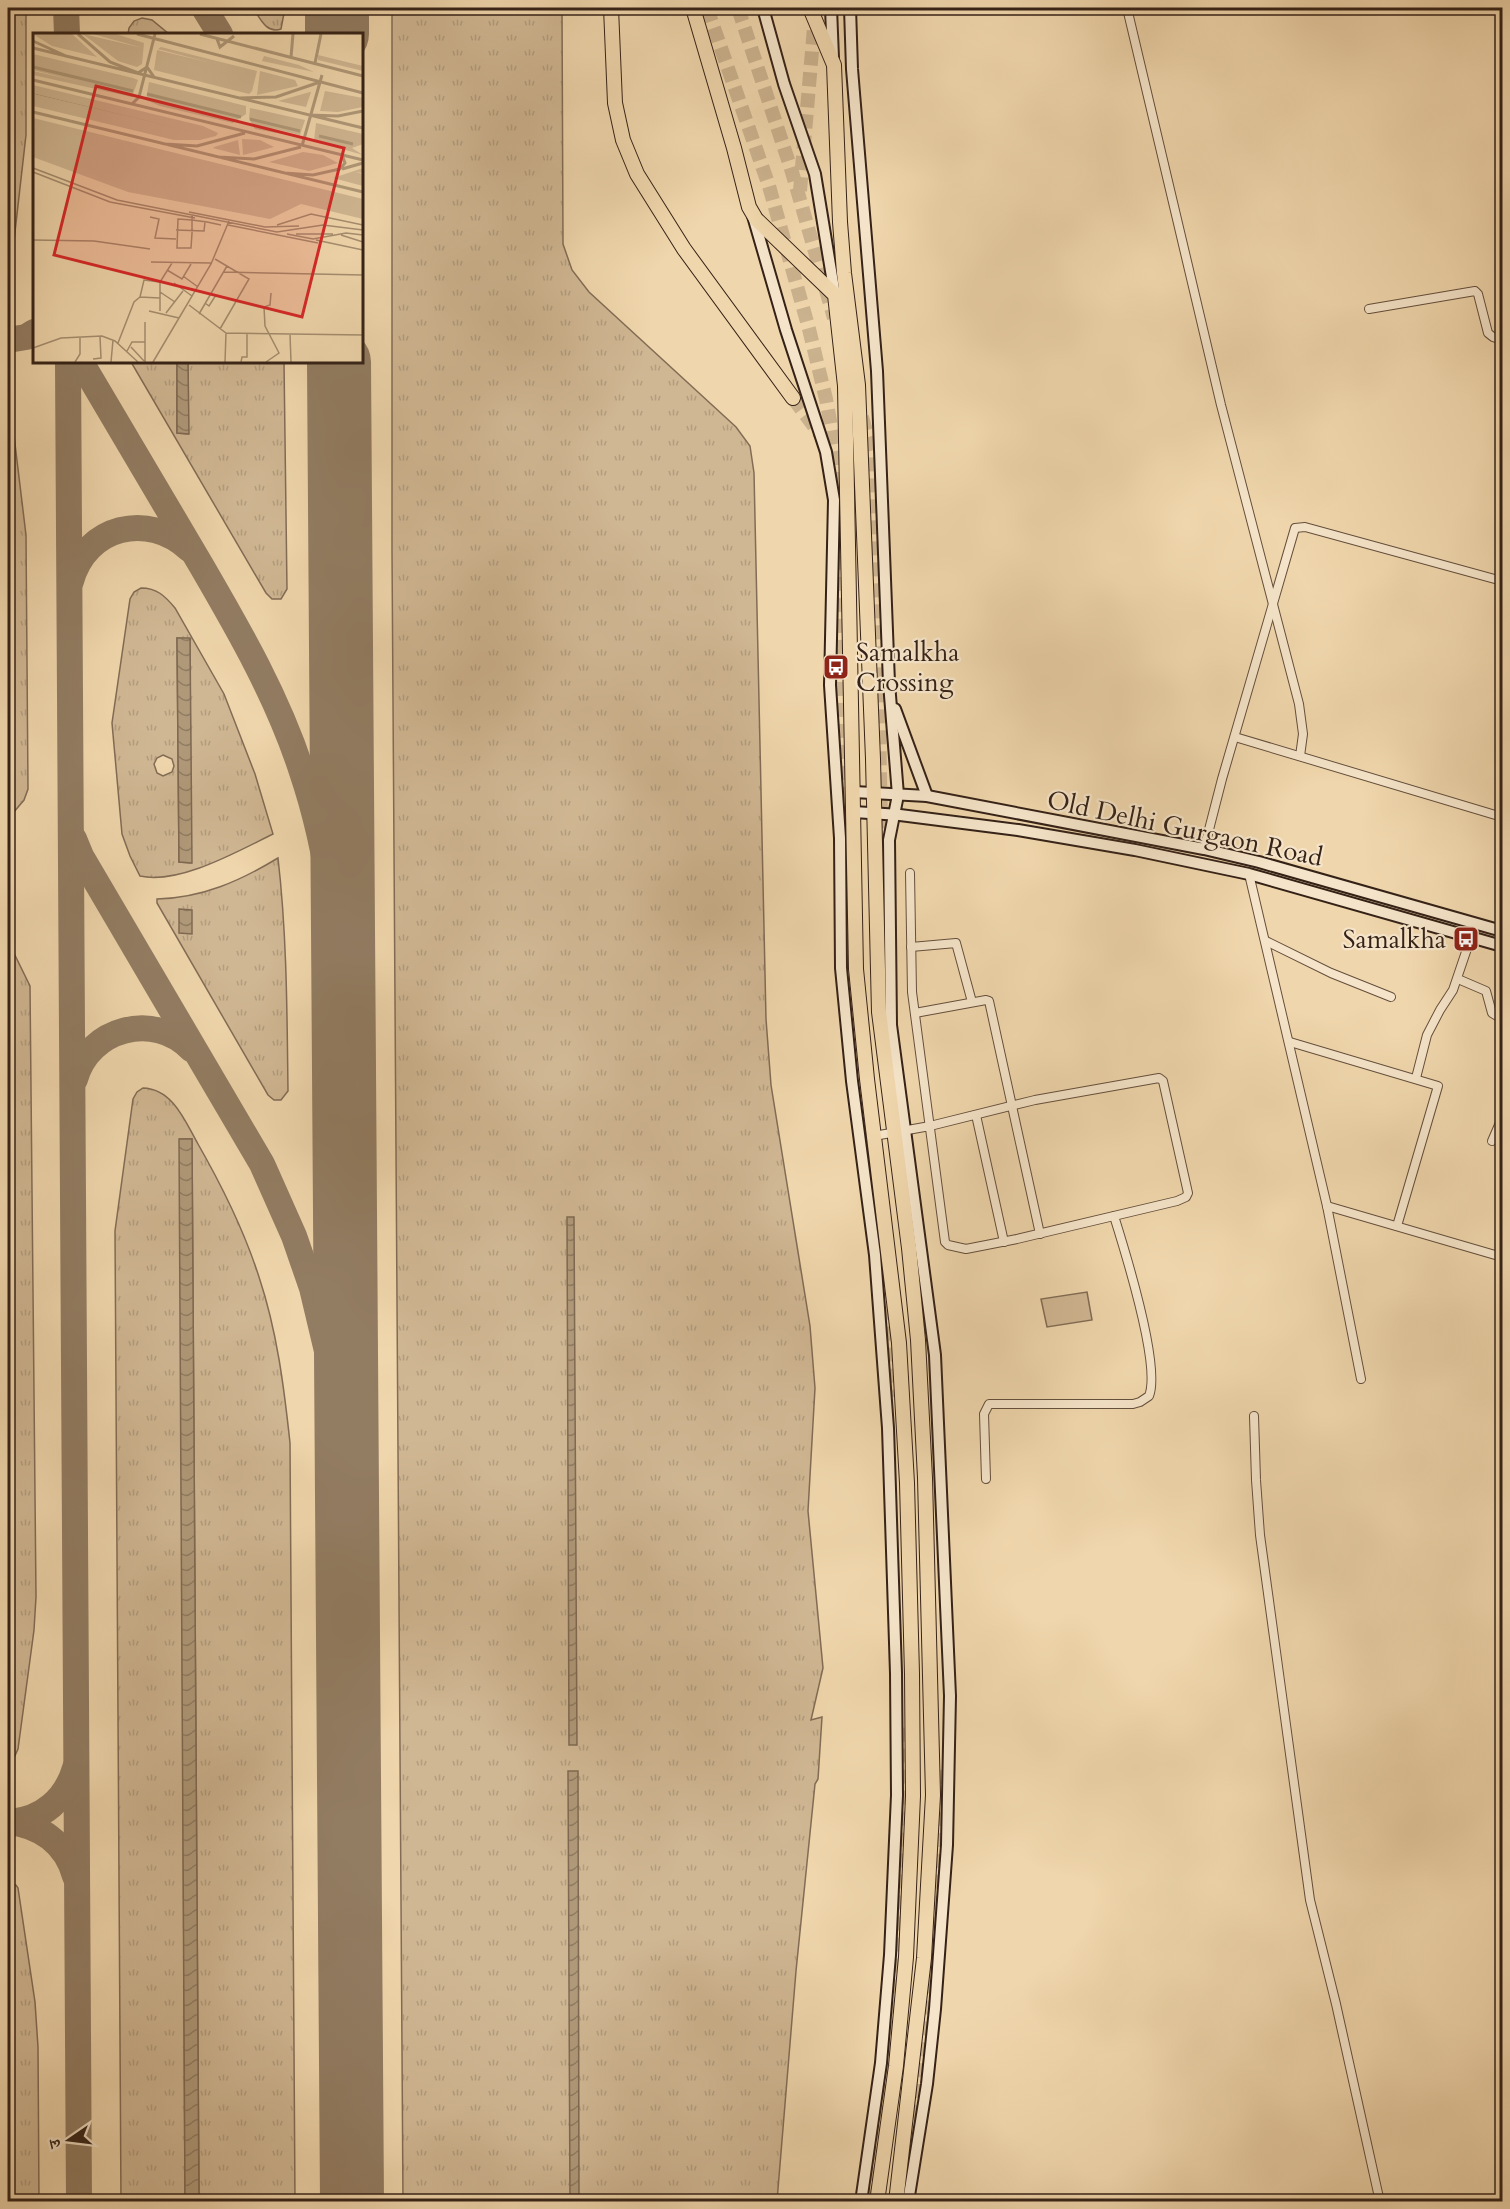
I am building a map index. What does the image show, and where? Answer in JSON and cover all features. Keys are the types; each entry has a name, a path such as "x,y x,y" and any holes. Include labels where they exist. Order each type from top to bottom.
{"highway":[{"path":"611,8 615,103 623,140 637,174 684,249 793,398"},
{"path":"693,8 749,207 756,219 835,295 845,386 856,969 899,1343 907,1483 914,1796 906,1957 896,2066 877,2202"},
{"path":"810,8 834,65 837,171 843,263 858,385 874,792 879,1012 899,1132 918,1340 925,1490 933,1795 924,1958 896,2202"}],"street":[{"path":"763,8 784,84 815,174 835,295"},
{"path":"831,8 834,65"},
{"path":"850,8 852,69 877,371 889,683 898,795 889,840 891,1025 899,1132 935,1355 950,1696 946,1845 935,2009 927,2084 908,2202"},
{"path":"1127,8 1221,405 1299,704 1303,734 1300,756"},
{"path":"752,212 786,330 826,452 834,500 830,685 840,838 841,968 852,1080 875,1255 888,1428 896,1673 897,1795 890,1955 881,2063 861,2202"},
{"path":"1369,309 1473,291 1478,294 1488,333 1493,338 1503,340"},
{"path":"1204,849 1295,528 1301,526 1503,581"},
{"path":"889,683 893,702 927,796"},
{"path":"1235,737 1503,817"},
{"name":"Old Delhi Gurgaon Road","path":"854,792 927,796 1204,849 1259,862 1503,932"},
{"name":"Old Delhi Gurgaon Road","path":"854,812 894,814 1018,830 1135,850 1253,875 1503,945"},
{"path":"1259,862 1253,875 1266,941 1327,1206 1361,1379"},
{"path":"874,1136 930,1126 1011,1106 1156,1078 1162,1079 1188,1193 1186,1197 1177,1201 1004,1242 961,1249 951,1248 945,1242 930,1126 915,1013 910,946 910,873"},
{"path":"1416,1078 1427,1035 1458,979 1472,937"},
{"path":"1266,941 1331,973 1392,997"},
{"path":"910,946 956,943 972,1002"},
{"path":"1458,979 1485,990 1492,1013 1503,1019"},
{"path":"915,1013 972,1002 986,1000 989,1002 1040,1234"},
{"path":"1290,1042 1438,1086 1397,1226"},
{"path":"976,1115 1004,1242"},
{"path":"1492,1141 1503,1118"},
{"path":"1327,1206 1503,1257"},
{"path":"986,1479 984,1414 989,1404 1133,1404 1149,1396 1152,1379 1142,1316 1114,1216"},
{"path":"1254,1416 1260,1535 1310,1900 1336,2004 1380,2202"}],"green space":[{"path":"8,8 26,8 26,135 11,267 8,274"},
{"path":"253,8 285,8 281,29 267,27"},
{"path":"392,8 562,8 563,244 572,270 589,292 736,427 750,446 754,473 766,1019 771,1085 810,1326 815,1388 808,1511 823,1668 811,1720 822,1717 818,1779 815,1784 796,1971 777,2201 403,2201 392,551"},
{"path":"142,18 152,20 168,33 128,33 134,21"},
{"path":"132,363 177,363 177,433 188,434 188,363 284,363 287,589 281,599 272,599 266,593"},
{"path":"8,405 11,411 26,535 28,789 24,800 8,819"},
{"path":"141,588 156,591 175,608 224,694 255,774 273,834 208,865 172,876 140,876 122,834 112,723 130,599 134,592","holes":["177,638 190,639 191,863 179,862","163,755 172,759 174,766 172,772 163,776 157,773 154,764 157,758"]},
{"path":"278,858 285,945 288,1091 281,1100 274,1100 268,1095 157,903 157,899 190,895 220,887"},
{"path":"8,941 30,986 36,1597 34,1630 18,1749 13,1760 8,1763"},
{"path":"143,1088 162,1094 177,1108 232,1209 247,1242 265,1297 282,1380 290,1443 295,2201 199,2201 192,1139 180,1139 185,2201 121,2202 115,1231 133,1099"},
{"path":"1087,1292 1092,1320 1047,1327 1041,1299"},
{"path":"8,1881 18,1888 35,2002 38,2047 39,2201 8,2201"}],"water":[{"path":"177,363 188,363 189,434 177,433"},
{"path":"177,638 190,638 192,863 179,862"},
{"path":"179,909 192,910 192,934 179,933"},
{"path":"179,1139 192,1139 199,2202 185,2201"},
{"path":"567,1217 574,1217 577,1745 569,1745"},
{"path":"568,1771 578,1771 579,2202 570,2201"}],"taxiway":[{"path":"66,8 67,33"},
{"path":"204,8 219,33"},
{"path":"8,340 26,337 33,333"},
{"path":"68,363 79,2202"},
{"path":"82,363 230,615 282,718 312,804 327,870 336,935 343,1035"},
{"path":"333,363 340,447"},
{"path":"71,581 79,562 90,547 120,530 138,528 155,530 173,537 189,549"},
{"path":"74,839 81,856 262,1164 294,1236 312,1288 332,1372 338,1407 347,1509"},
{"path":"75,1079 82,1062 94,1047 108,1037 124,1031 142,1028 159,1030 176,1037 191,1049"},
{"path":"11,1822 33,1817 52,1806 66,1789 75,1768"},
{"path":"8,1822 31,1827 50,1838 65,1854 75,1876"}],"runway":[{"path":"337,8 337,33"},
{"path":"339,363 352,2202"}],"tunnel":[{"path":"707,8 769,186 809,329 826,399 837,459 851,1007 872,1197"},
{"path":"738,8 792,172 834,318"},
{"path":"800,191 815,16"},
{"path":"793,398 819,433"},
{"path":"862,417 873,455 884,957"},
{"path":"882,1285 890,1397"},
{"path":"870,2202 897,1956 904,1794 901,1722"},
{"path":"903,2202 931,1959 940,1796 939,1766"}],"place":[{"name":"Samalkha Crossing","path":"836,667"},
{"name":"Samalkha","path":"1466,939"}]}
